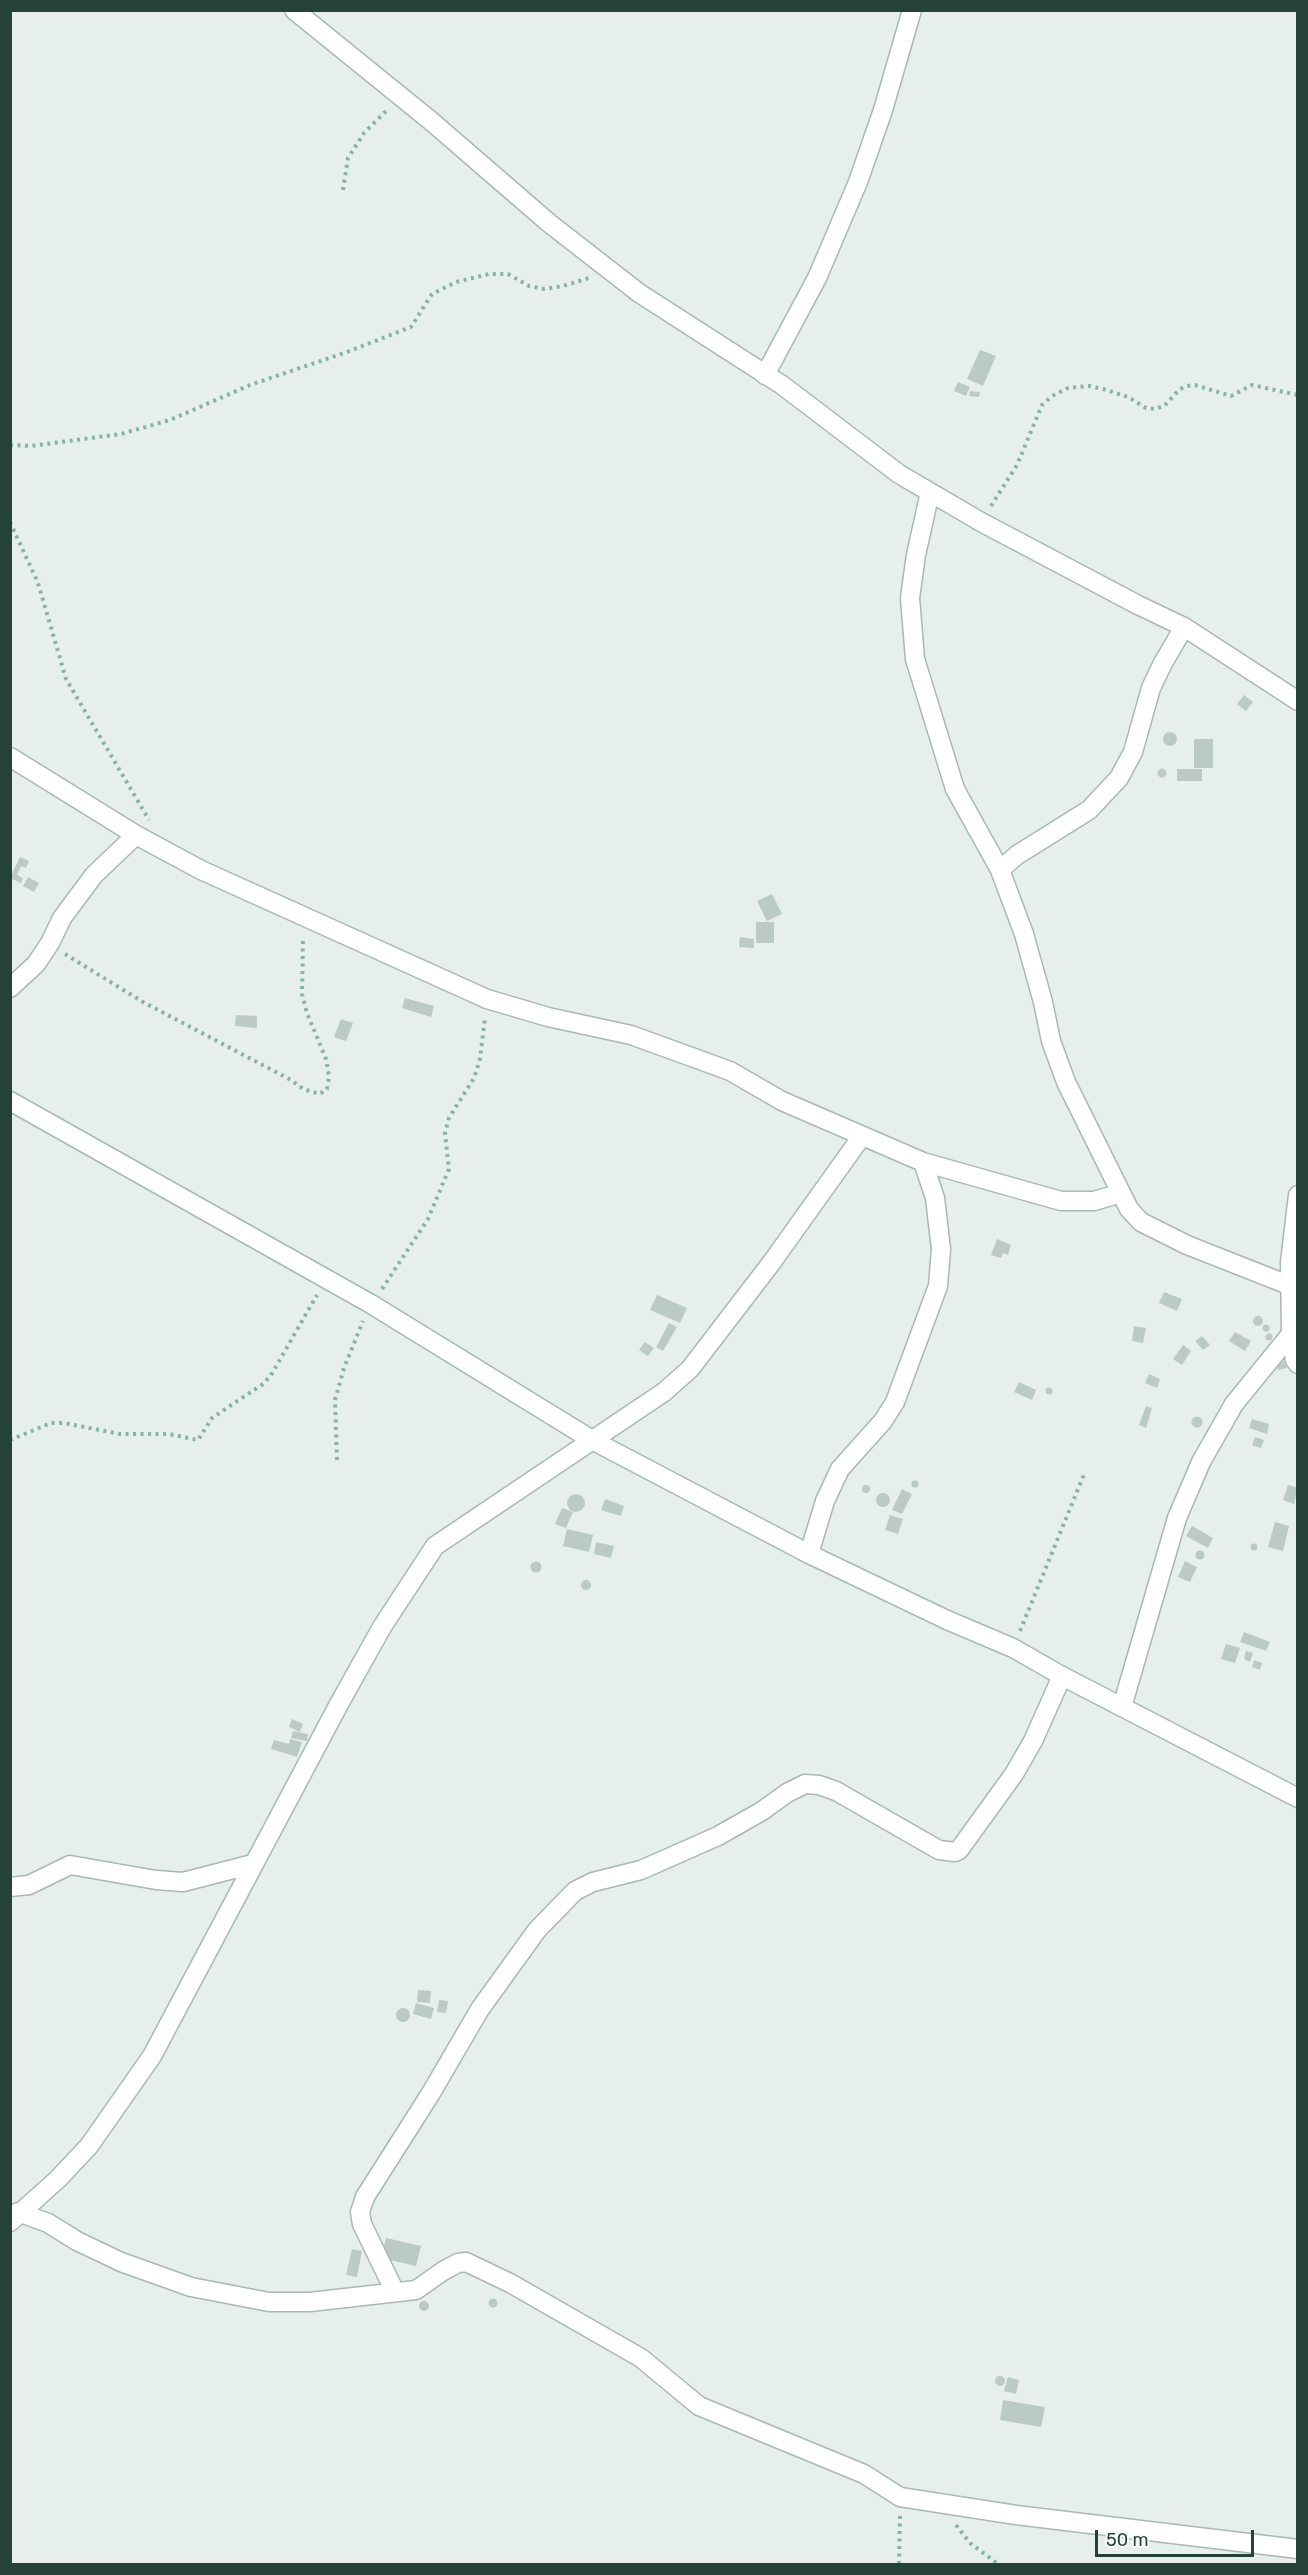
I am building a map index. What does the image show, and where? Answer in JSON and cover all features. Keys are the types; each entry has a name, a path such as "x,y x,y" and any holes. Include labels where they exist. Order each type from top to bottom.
{"street":[{"path":"294,10 549,223 639,293 765,375 899,474 981,522 1184,627 1298,701"},
{"path":"765,375 817,278 858,182 883,110 912,10"},
{"path":"930,492 916,555 910,598 915,659 955,789 1000,870 1024,934 1044,1002 1051,1041 1066,1082 1130,1209 1141,1222 1187,1245 1291,1286"},
{"path":"1000,870 1017,855 1089,810 1119,778 1133,752 1151,688 1162,663 1184,627"},
{"path":"10,757 136,834 201,870 487,999 548,1017 631,1035 730,1071 783,1101 923,1162 1061,1201 1094,1201 1121,1192"},
{"path":"10,988 36,964 50,944 62,918 94,875 136,834"},
{"path":"10,1101 371,1304 592,1440 809,1554 947,1620 1013,1648 1062,1676 1298,1798"},
{"path":"14,2217 58,2179 89,2146 152,2056 382,1626 435,1546 664,1392 690,1369 772,1262 862,1136"},
{"path":"809,1554 825,1501 840,1469 883,1421 895,1402 938,1286 940,1239 935,1198 923,1162"},
{"path":"1298,1195 1290,1262 1292,1334 1295,1360 1298,1364"},
{"path":"1122,1707 1177,1518 1201,1462 1234,1404 1292,1334"},
{"path":"395,2292 362,2224 360,2212 365,2198 431,2093 480,2009 537,1930 575,1891 593,1882 640,1870 718,1836 762,1811 787,1793 805,1785 819,1785 836,1791 939,1850 948,1853 959,1850 1014,1774 1033,1741 1062,1676"},
{"path":"10,1887 29,1885 70,1865 156,1880 183,1881 254,1864"},
{"path":"14,2217 48,2223 77,2241 121,2262 191,2287 269,2302 310,2302 416,2290 450,2267 466,2262 510,2283 640,2358 699,2406 864,2474 900,2497 1016,2515 1298,2549"}],"path":[{"path":"343,190 344,170 354,146 378,117 401,98"},
{"path":"10,445 31,446 121,434 170,420 250,385 347,352 411,327 432,294 456,282 489,274 508,274 529,286 544,289 563,286 611,271"},
{"path":"981,522 1017,465 1042,405 1052,396 1068,388 1103,389 1128,397 1146,408 1155,409 1164,406 1180,389 1195,385 1231,396 1252,385 1298,395"},
{"path":"10,522 38,583 66,679 168,852"},
{"path":"50,944 143,1002 282,1075 303,1089 320,1094 327,1089 329,1076 326,1059 307,1013 302,994 304,916"},
{"path":"337,1460 336,1400 347,1359 371,1304 428,1219 449,1169 445,1133 448,1118 474,1078 480,1059 487,999"},
{"path":"10,1440 51,1423 64,1423 120,1434 169,1434 198,1440 212,1418 256,1389 271,1375 326,1279"},
{"path":"1013,1648 1085,1472"},
{"path":"899,2565 900,2497"},
{"path":"936,2502 970,2543 998,2565"}],"building":[{"path":"980,350 996,356 983,386 967,379"},
{"path":"958,382 970,387 966,396 954,391"},
{"path":"970,391 980,392 979,397 969,396"},
{"path":"1244,695 1253,702 1246,711 1237,704"},
{"path":"1167,732 1173,732 1177,739 1173,746 1167,746 1163,742 1163,736"},
{"path":"1194,739 1213,739 1213,768 1194,768"},
{"path":"1162,768 1167,773 1162,778 1157,773"},
{"path":"1177,769 1202,769 1202,781 1177,781"},
{"path":"20,857 29,861 26,868 21,866 17,875 23,878 21,883 10,878"},
{"path":"28,877 39,883 34,892 23,886"},
{"path":"772,894 782,914 767,921 757,901"},
{"path":"756,922 774,922 774,943 756,943"},
{"path":"740,937 754,939 754,948 739,947"},
{"path":"405,998 434,1006 431,1017 402,1008"},
{"path":"236,1015 257,1016 257,1028 235,1026"},
{"path":"341,1019 353,1023 346,1041 334,1037"},
{"path":"997,1239 1011,1245 1008,1255 1003,1253 1001,1258 991,1255"},
{"path":"1164,1292 1182,1299 1177,1311 1159,1303"},
{"path":"657,1295 687,1308 680,1323 650,1310"},
{"path":"1258,1316 1262,1317 1262,1325 1258,1326 1254,1325 1253,1321 1254,1317"},
{"path":"669,1323 677,1327 663,1351 656,1347"},
{"path":"1266,1324 1270,1328 1266,1332 1262,1328"},
{"path":"1134,1326 1146,1328 1143,1343 1132,1341"},
{"path":"1235,1332 1251,1341 1245,1351 1229,1341"},
{"path":"1269,1334 1272,1337 1269,1340 1266,1337"},
{"path":"1202,1336 1210,1345 1203,1350 1195,1341"},
{"path":"645,1342 654,1348 648,1356 639,1350"},
{"path":"1183,1345 1191,1351 1182,1365 1173,1359"},
{"path":"1284,1361 1287,1368 1278,1370 1276,1363"},
{"path":"1149,1374 1160,1379 1157,1388 1145,1383"},
{"path":"1019,1382 1036,1390 1032,1400 1014,1392"},
{"path":"1049,1388 1052,1391 1049,1394 1046,1391"},
{"path":"1146,1406 1152,1408 1146,1428 1139,1425"},
{"path":"1197,1416 1203,1422 1197,1428 1191,1422"},
{"path":"1252,1419 1269,1424 1267,1434 1249,1428"},
{"path":"1255,1437 1264,1440 1261,1448 1252,1445"},
{"path":"915,1480 919,1484 915,1488 911,1484"},
{"path":"866,1485 870,1489 866,1493 862,1489"},
{"path":"1288,1485 1298,1488 1294,1504 1283,1500"},
{"path":"902,1489 912,1494 902,1514 892,1510"},
{"path":"883,1493 888,1495 890,1500 888,1505 883,1507 878,1505 876,1500 878,1495"},
{"path":"576,1494 582,1497 585,1503 582,1509 576,1512 570,1509 567,1503 570,1497"},
{"path":"605,1499 624,1506 621,1516 601,1510"},
{"path":"562,1508 573,1512 566,1528 555,1524"},
{"path":"890,1515 903,1519 898,1534 885,1530"},
{"path":"1275,1522 1289,1526 1283,1551 1268,1547"},
{"path":"1192,1526 1213,1538 1208,1548 1186,1536"},
{"path":"567,1529 593,1535 589,1552 563,1546"},
{"path":"596,1542 614,1546 611,1558 594,1554"},
{"path":"1254,1543 1258,1547 1254,1551 1250,1547"},
{"path":"1200,1551 1204,1555 1200,1559 1196,1555"},
{"path":"1185,1561 1197,1567 1190,1582 1178,1577"},
{"path":"536,1562 540,1563 540,1571 536,1572 532,1571 531,1567 532,1563"},
{"path":"586,1580 591,1585 586,1590 581,1585"},
{"path":"1244,1632 1270,1642 1266,1651 1240,1642"},
{"path":"1226,1644 1240,1648 1235,1663 1221,1659"},
{"path":"1246,1651 1253,1653 1250,1662 1244,1659"},
{"path":"1254,1660 1262,1663 1260,1670 1252,1667"},
{"path":"292,1719 303,1724 300,1732 289,1727"},
{"path":"293,1731 308,1734 307,1741 291,1738"},
{"path":"290,1739 302,1742 297,1757 271,1749 274,1740 289,1744"},
{"path":"418,1990 431,1991 430,2003 417,2002"},
{"path":"439,2000 448,2001 446,2013 437,2012"},
{"path":"416,2003 434,2008 431,2019 413,2014"},
{"path":"403,2008 408,2010 410,2015 408,2020 403,2022 398,2020 396,2015 398,2010"},
{"path":"386,2238 421,2246 416,2266 381,2258"},
{"path":"352,2249 362,2251 357,2277 346,2275"},
{"path":"493,2298 498,2303 493,2308 488,2303"},
{"path":"424,2301 429,2306 424,2311 419,2306"},
{"path":"1000,2376 1005,2381 1000,2386 995,2381"},
{"path":"1008,2377 1019,2380 1016,2394 1004,2391"},
{"path":"1003,2400 1045,2407 1041,2427 1000,2420"}]}
